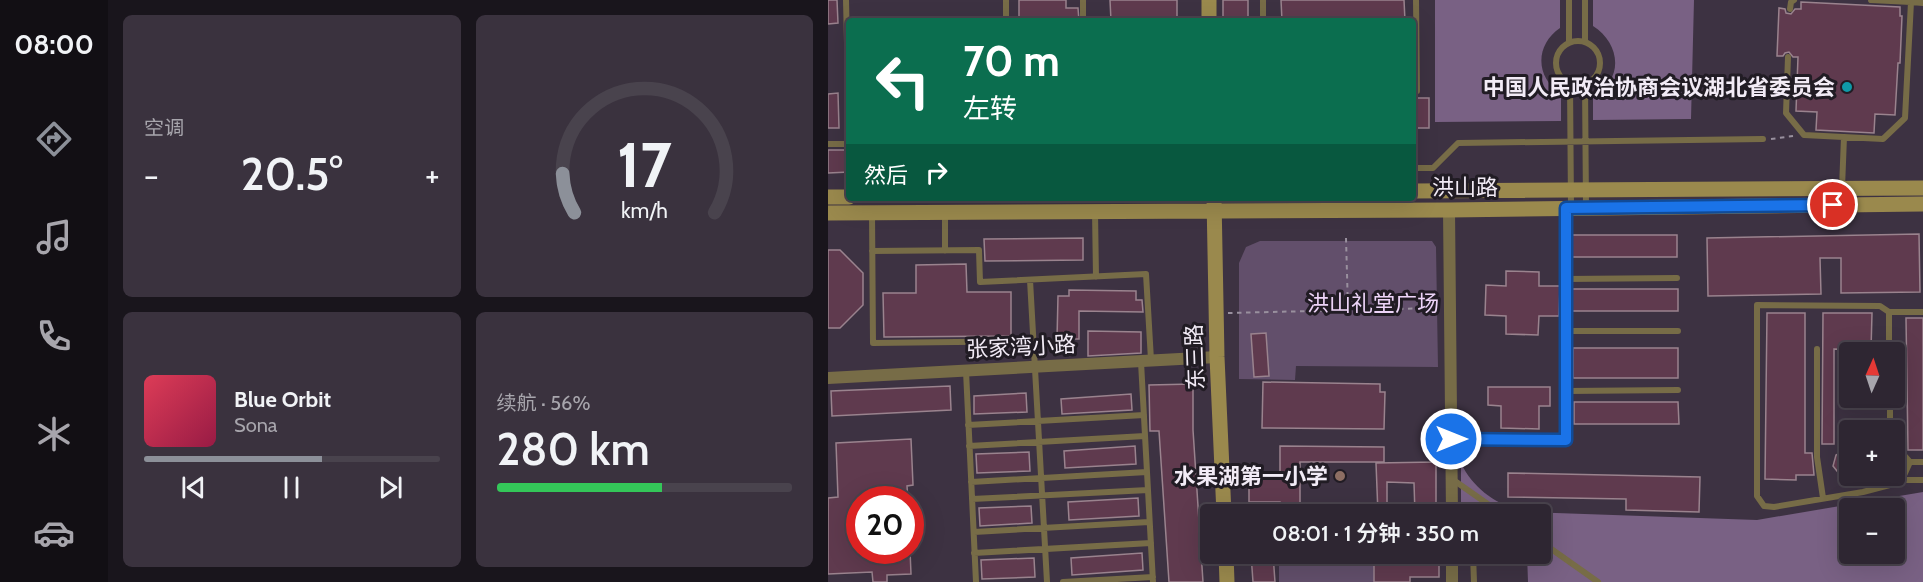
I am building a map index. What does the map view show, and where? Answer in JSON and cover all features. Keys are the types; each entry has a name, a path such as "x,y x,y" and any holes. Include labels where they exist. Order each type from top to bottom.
{"main road":[{"path":"1209,0 1209,18"},
{"name":"洪山路","path":"1416,191 1923,188"},
{"path":"828,197 846,197"},
{"name":"洪山路","path":"828,213 1095,210 1214,204 1449,210 1923,204"},
{"name":"东三路","path":"1214,204 1217,357 1224,504"},
{"path":"1226,564 1227,582"}],"street":[{"path":"1449,210 1452,504"},
{"name":"张家湾小路","path":"828,378 1217,357"},
{"path":"1452,564 1452,582"}],"lane":[{"path":"846,0 846,18"},
{"path":"1006,0 1006,18"},
{"path":"1083,0 1084,18"},
{"path":"1263,0 1263,18"},
{"path":"1416,0 1417,91"},
{"path":"1569,0 1569,41"},
{"path":"1585,0 1585,41"},
{"path":"1790,9 1791,2 1794,0"},
{"path":"1871,0 1923,3"},
{"path":"1788,57 1786,113 1804,135 1883,139 1905,118 1911,2"},
{"path":"1569,41 1585,41 1596,49 1601,62 1596,76 1585,84 1570,84 1560,76 1556,63 1560,50 1569,41"},
{"path":"1570,84 1570,141 1578,190 1574,208"},
{"path":"1451,439 1566,440 1566,279 1574,208 1586,141 1585,84"},
{"path":"1842,189 1844,137"},
{"path":"1416,168 1433,168 1458,143 1762,139"},
{"path":"828,144 846,144"},
{"path":"1095,210 1096,277"},
{"path":"945,212 945,251"},
{"path":"872,213 873,343 1033,341"},
{"path":"872,251 979,250 980,282 1146,274 1144,416 1153,580 1064,582"},
{"path":"1566,279 1677,278"},
{"path":"1030,280 1047,582"},
{"path":"1887,486 1764,506 1757,496 1757,305 1817,309 1880,306 1888,312 1923,312"},
{"path":"1888,312 1889,342"},
{"path":"1566,331 1678,332"},
{"path":"1817,349 1817,458 1823,498"},
{"path":"966,371 976,582"},
{"path":"1567,391 1678,390"},
{"path":"968,425 1144,416"},
{"path":"969,446 1145,436"},
{"path":"1905,456 1910,462 1923,462"},
{"path":"1905,473 1910,462"},
{"path":"971,482 1147,472"},
{"path":"1451,479 1487,504"},
{"path":"1905,480 1923,480"},
{"path":"972,499 1148,490"},
{"path":"974,532 1149,522"},
{"path":"974,553 1151,543"},
{"path":"1551,550 1598,582"},
{"path":"1473,564 1474,582"}],"path":[{"path":"1762,139 1804,135"},
{"path":"1346,238 1348,310"},
{"path":"1216,314 1450,308"}],"green space":[{"name":"洪山礼堂广场","path":"1260,241 1432,241 1436,247 1438,367 1296,366 1295,380 1239,379 1239,263 1246,247"},
{"path":"1279,564 1374,564 1374,582 1279,582"}],"shaded area":[{"path":"1435,0 1560,0 1560,28 1546,43 1541,61 1546,79 1561,94 1561,121 1435,122"},
{"path":"1593,0 1694,0 1691,119 1593,120 1593,95 1610,80 1615,61 1609,42 1593,26"},
{"path":"1461,463 1472,481 1503,504 1461,504"},
{"path":"1923,492 1923,582 1528,582 1527,564 1551,564 1551,513 1757,520 1839,506 1839,564 1905,564 1905,498 1887,498"}],"building":[{"path":"828,0 837,0 838,23 828,24"},
{"path":"1019,0 1066,0 1066,8 1078,8 1079,18 1019,18"},
{"path":"1110,0 1177,0 1177,18 1111,18"},
{"path":"1223,0 1248,0 1248,18 1223,18"},
{"path":"1281,0 1404,0 1405,18 1282,18"},
{"name":"中国人民政治协商会议湖北省委员会","path":"1801,2 1900,7 1900,16 1902,16 1900,63 1898,63 1895,115 1875,114 1874,133 1816,130 1817,112 1796,111 1798,57 1793,57 1789,52 1783,56 1777,56 1779,8 1791,14 1795,9 1801,9"},
{"path":"838,93 839,128 828,128 828,94"},
{"path":"1416,98 1429,98 1429,128 1416,128"},
{"path":"828,150 846,150 846,172 828,173"},
{"path":"1919,234 1920,292 1841,293 1841,258 1820,258 1821,294 1708,296 1707,238"},
{"path":"1572,235 1677,235 1677,257 1572,257"},
{"path":"1083,238 1083,260 985,261 984,239"},
{"path":"828,250 840,250 863,273 863,305 840,328 828,328"},
{"path":"966,264 967,292 1011,292 1011,336 884,337 883,293 916,293 916,265"},
{"path":"1506,271 1539,272 1539,286 1560,286 1559,316 1539,316 1538,335 1506,334 1506,316 1485,315 1486,285 1506,286"},
{"path":"1571,289 1678,289 1678,311 1571,311"},
{"path":"1069,290 1136,291 1136,300 1142,300 1143,312 1079,311 1079,339 1057,339 1058,296 1069,296"},
{"path":"1767,313 1805,313 1805,453 1812,453 1814,475 1796,475 1796,480 1765,479"},
{"path":"1823,313 1872,313 1871,342 1839,342 1839,349 1834,349 1834,444 1822,444"},
{"path":"1906,318 1923,318 1923,450 1908,450"},
{"path":"1088,331 1141,332 1141,353 1088,356"},
{"path":"1266,333 1269,376 1254,377 1251,334"},
{"path":"1573,348 1678,348 1678,378 1573,378"},
{"path":"1263,382 1380,384 1380,392 1385,392 1384,429 1262,428"},
{"path":"1193,384 1193,430 1200,564 1203,582 1169,582 1159,431 1150,431 1149,385"},
{"path":"950,386 951,410 832,416 831,391"},
{"path":"1488,387 1550,387 1550,406 1539,406 1539,429 1501,428 1501,406 1488,405"},
{"path":"1026,393 1027,412 974,414 974,396"},
{"path":"1131,394 1132,410 1062,414 1061,399"},
{"path":"1574,402 1678,402 1679,424 1574,424"},
{"path":"911,439 913,485 846,486 846,564 911,564 911,574 887,575 887,582 873,582 872,572 828,574 828,498 838,497 836,443"},
{"path":"1135,446 1136,464 1065,468 1064,451"},
{"path":"1280,446 1384,447 1384,462 1300,462 1300,504 1249,502 1249,477 1280,477"},
{"path":"1029,452 1030,471 977,473 976,454"},
{"path":"1839,454 1839,474 1833,466 1836,455"},
{"path":"1436,462 1436,504 1415,504 1414,483 1387,482 1387,504 1378,504 1376,463"},
{"path":"1508,473 1700,477 1699,512 1626,510 1626,499 1508,497"},
{"path":"1138,498 1139,516 1069,520 1068,502"},
{"path":"1031,506 1032,523 980,526 979,508"},
{"path":"1142,553 1143,570 1072,575 1071,558"},
{"path":"1034,558 1035,577 982,579 981,560"},
{"path":"1252,564 1274,564 1275,582 1253,582"},
{"path":"1374,564 1439,564 1439,577 1410,577 1410,582 1374,582"}],"place":[{"name":"中国人民政治协商会议湖北省委员会","path":"1847,87"},
{"name":"水果湖第一小学","path":"1340,476"}],"route":[{"path":"1451,439 1566,440 1566,208 1833,205"}]}
